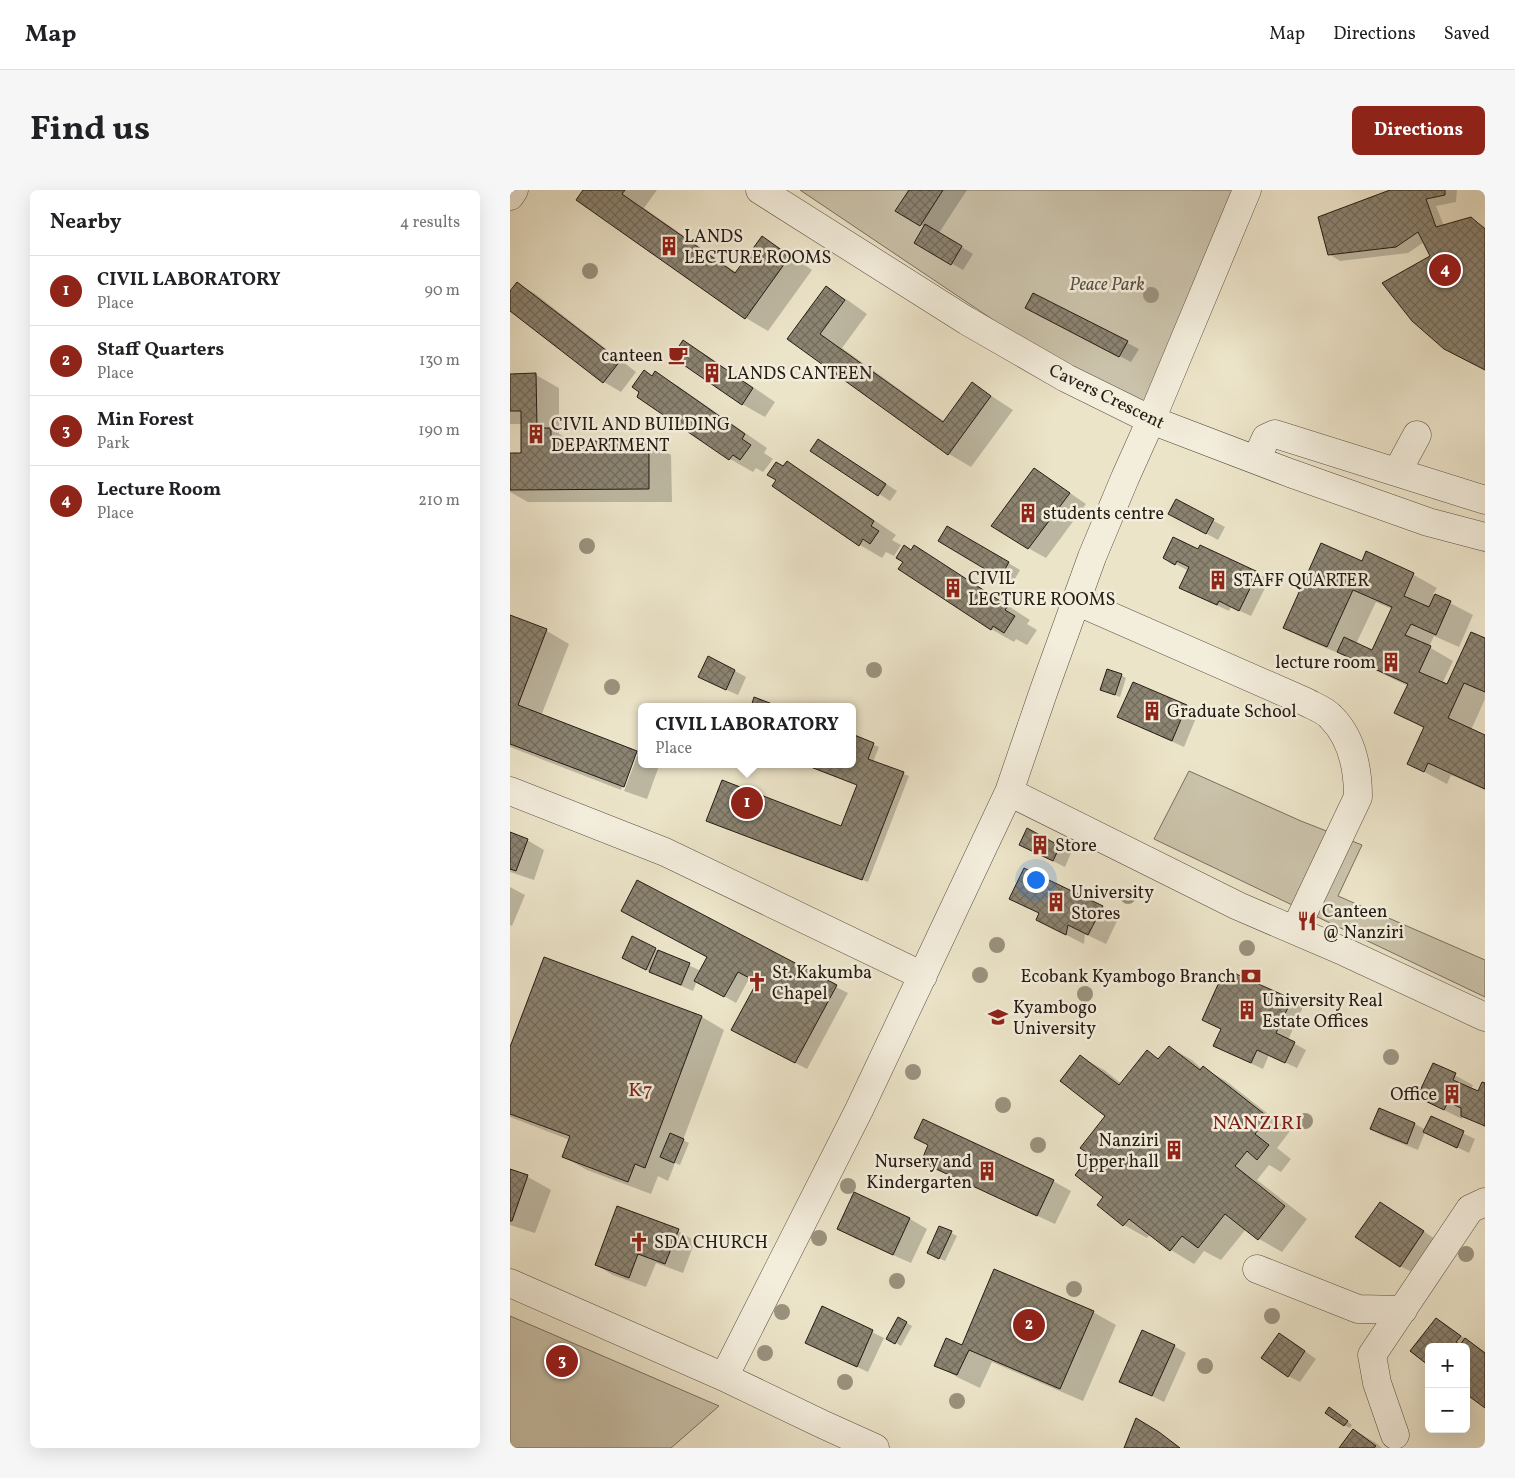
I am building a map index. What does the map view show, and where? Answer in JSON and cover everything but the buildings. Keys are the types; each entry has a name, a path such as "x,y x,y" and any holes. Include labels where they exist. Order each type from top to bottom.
{"street":[{"path":"510,196 514,190"},
{"name":"Cavers Crescent","path":"760,190 967,321 1066,378 1151,420 1428,522 1485,537"},
{"path":"724,1377 859,1110 1009,792 1092,557 1247,190"},
{"path":"1256,460 1266,438 1275,434 1485,500"},
{"path":"1397,472 1417,435"},
{"path":"1076,601 1304,701 1330,716 1342,731 1352,752 1358,778 1358,797 1296,930"},
{"path":"510,791 665,852 923,976"},
{"path":"1009,792 1238,906 1296,930 1485,1017"},
{"path":"1395,1435 1377,1383 1372,1355 1470,1209 1485,1202"},
{"path":"1257,1269 1358,1309 1403,1310"},
{"path":"510,1283 724,1377 875,1448"}],"green space":[{"name":"Peace Park","path":"800,190 1248,190 1151,426"},
{"path":"1189,771 1301,821 1362,845 1338,896 1485,960 1485,997 1154,839"},
{"path":"510,1316 719,1406 671,1448 510,1448"}],"place":[{"name":"LANDS LECTURE ROOMS","path":"669,246"},
{"name":"Lecture Room","path":"1445,270"},
{"name":"canteen","path":"678,355"},
{"name":"LANDS CANTEEN","path":"712,373"},
{"name":"CIVIL AND BUILDING DEPARTMENT","path":"536,434"},
{"name":"students centre","path":"1028,513"},
{"name":"STAFF QUARTER","path":"1218,580"},
{"name":"CIVIL LECTURE ROOMS","path":"953,588"},
{"name":"lecture room","path":"1391,662"},
{"name":"Graduate School","path":"1152,711"},
{"name":"CIVIL LABORATORY","path":"747,803"},
{"name":"Store","path":"1040,845"},
{"name":"University Stores","path":"1056,902"},
{"name":"Canteen @ Nanziri","path":"1307,921"},
{"name":"Ecobank Kyambogo Branch","path":"1251,976"},
{"name":"St. Kakumba Chapel","path":"757,982"},
{"name":"University Real Estate Offices","path":"1247,1010"},
{"name":"Kyambogo University","path":"998,1017"},
{"name":"Office","path":"1452,1094"},
{"name":"Nanziri Upper hall","path":"1174,1150"},
{"name":"Nursery and Kindergarten","path":"987,1171"},
{"name":"SDA CHURCH","path":"639,1242"},
{"name":"Staff Quarters","path":"1029,1325"},
{"name":"Min Forest","path":"562,1361"}],"district":[{"name":"K7","path":"641,1089"},
{"name":"NANZIRI","path":"1258,1122"}]}
